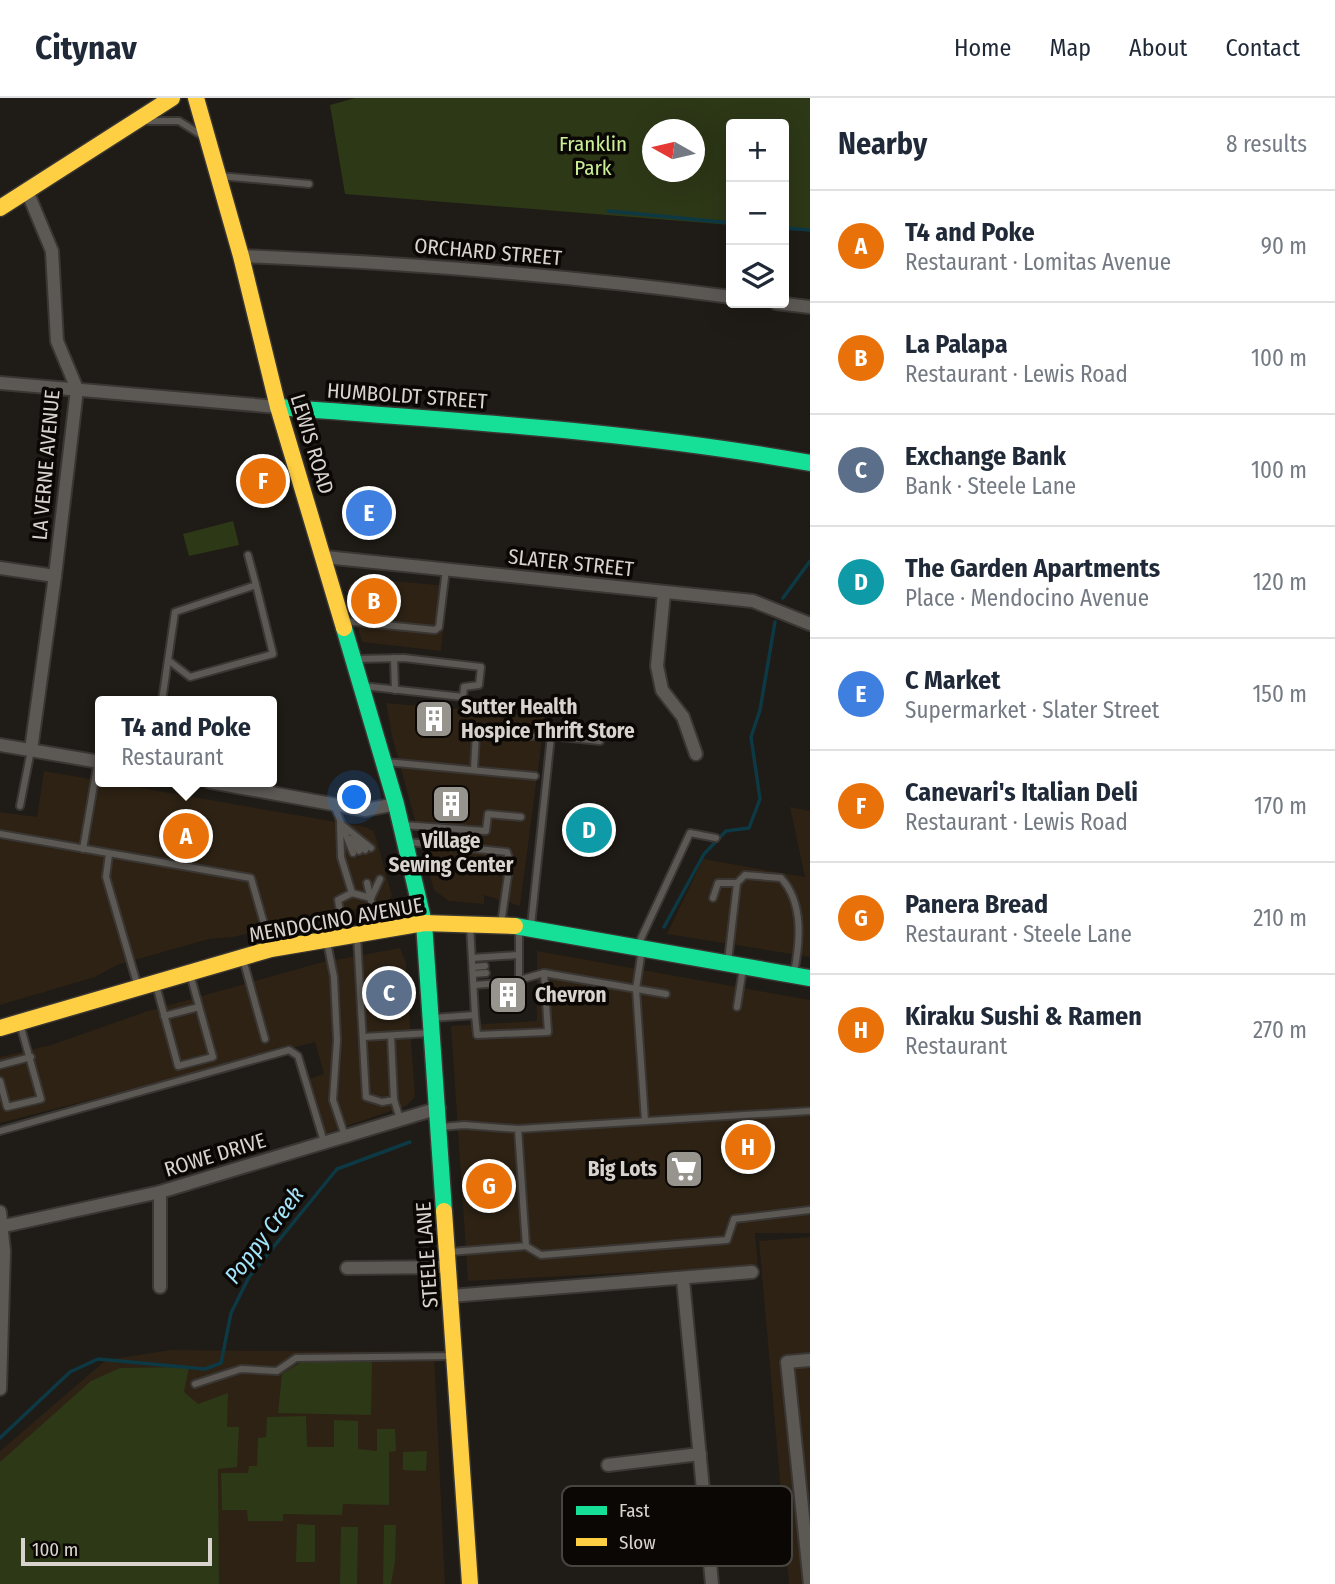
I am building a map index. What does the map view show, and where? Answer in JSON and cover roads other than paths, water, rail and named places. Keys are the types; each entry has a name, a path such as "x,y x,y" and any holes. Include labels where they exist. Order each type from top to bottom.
{"main road":[{"path":"0,208 172,98"},
{"name":"LEWIS ROAD","path":"196,98 241,256 278,407 396,804 424,923"},
{"name":"HUMBOLDT STREET","path":"278,407 621,434 706,444 810,463"},
{"name":"MENDOCINO AVENUE","path":"0,1027 271,949 424,923 525,927 802,976"},
{"name":"STEELE LANE","path":"424,923 439,1108 470,1584"}],"street":[{"name":"LA VERNE AVENUE","path":"27,191 52,251 57,341 76,389 55,576 31,750"},
{"name":"ORCHARD STREET","path":"241,256 376,262 592,280 726,296"},
{"path":"789,305 810,307"},
{"name":"HUMBOLDT STREET","path":"0,383 278,407"},
{"name":"SLATER STREET","path":"324,557 753,601 810,624"},
{"path":"0,568 55,576"},
{"path":"664,593 657,666 662,690 683,718 696,754"},
{"path":"0,746 95,761"},
{"path":"237,787 365,810 396,804"},
{"name":"ROWE DRIVE","path":"2,1226 160,1192 439,1108"},
{"path":"160,1192 160,1286"},
{"path":"0,1212 0,1389"},
{"path":"347,1268 449,1259"},
{"path":"451,1296 752,1272"},
{"path":"683,1279 703,1486"},
{"path":"810,1360 787,1363 810,1584"},
{"path":"608,1465 700,1454"},
{"path":"710,1566 712,1584"}],"lane":[{"path":"134,122 166,118 179,121 204,138 211,150"},
{"path":"218,176 309,184"},
{"path":"168,660 190,677 273,654 248,555"},
{"path":"343,621 435,630 439,627 446,569"},
{"path":"163,696 175,612 256,585"},
{"path":"354,660 394,658 481,667 479,685 464,687 463,697 362,686"},
{"path":"394,658 395,690"},
{"path":"474,770 476,733 532,736"},
{"path":"519,979 518,959 525,927 551,736 600,741"},
{"path":"20,806 31,750"},
{"path":"384,761 534,776"},
{"path":"83,849 95,784"},
{"path":"334,805 340,822 341,857 352,893"},
{"path":"401,825 486,831 488,814 521,817"},
{"path":"340,822 362,850 340,822"},
{"path":"645,1121 636,989 640,947 690,833 716,838"},
{"path":"0,834 251,878 271,949"},
{"path":"405,842 508,852 510,862 501,924"},
{"path":"109,854 106,877 138,988"},
{"path":"737,1007 737,883 745,875 781,878 791,889 801,938 802,976"},
{"path":"371,898 371,882 377,929"},
{"path":"713,898 718,883 737,883"},
{"path":"371,898 352,893 338,900 351,934 363,1037 366,1097 382,1102 394,1100"},
{"path":"470,923 477,1035 548,1032 544,973"},
{"path":"327,940 334,977 337,1048 333,1100 345,1136"},
{"path":"243,957 265,1039"},
{"path":"472,958 518,959"},
{"path":"509,963 518,959"},
{"path":"473,970 485,970"},
{"path":"509,971 518,971"},
{"path":"155,983 178,1066 212,1057 190,973"},
{"path":"474,985 544,973 666,994"},
{"path":"164,1016 199,1007"},
{"path":"363,1037 391,1035 475,1015"},
{"path":"0,1081 7,1107 41,1099 32,1057 19,1022"},
{"path":"391,1035 394,1100 400,1119"},
{"path":"0,1131 289,1050 298,1056 324,1142"},
{"path":"0,1065 32,1057"},
{"path":"440,1127 466,1125 518,1129 810,1111"},
{"path":"518,1129 526,1246"},
{"path":"449,1259 526,1246 541,1255 727,1240 734,1219 810,1210"},
{"path":"195,1384 241,1369 277,1371 296,1357 455,1356"}],"waterway":[{"path":"608,211 726,223"},
{"path":"789,228 810,230"},
{"name":"Poppy Creek","path":"783,598 810,561"},
{"name":"Poppy Creek","path":"664,927 704,854 726,831 749,828 760,799 751,737 760,710 775,622"},
{"name":"Poppy Creek","path":"0,1438 70,1372 98,1359 205,1369 221,1363 231,1313 249,1277 337,1169 410,1142"}],"place":[{"name":"Canevari's Italian Deli","path":"263,481"},
{"name":"C Market","path":"369,513"},
{"name":"La Palapa","path":"374,601"},
{"name":"Sutter Health Hospice Thrift Store","path":"434,719"},
{"name":"Village Sewing Center","path":"451,804"},
{"name":"The Garden Apartments","path":"589,830"},
{"name":"T4 and Poke","path":"186,836"},
{"name":"Exchange Bank","path":"389,993"},
{"name":"Chevron","path":"508,995"},
{"name":"Kiraku Sushi & Ramen","path":"748,1147"},
{"name":"Big Lots","path":"684,1169"},
{"name":"Panera Bread","path":"489,1186"}],"park label":[{"name":"Franklin Park","path":"593,156"}]}
